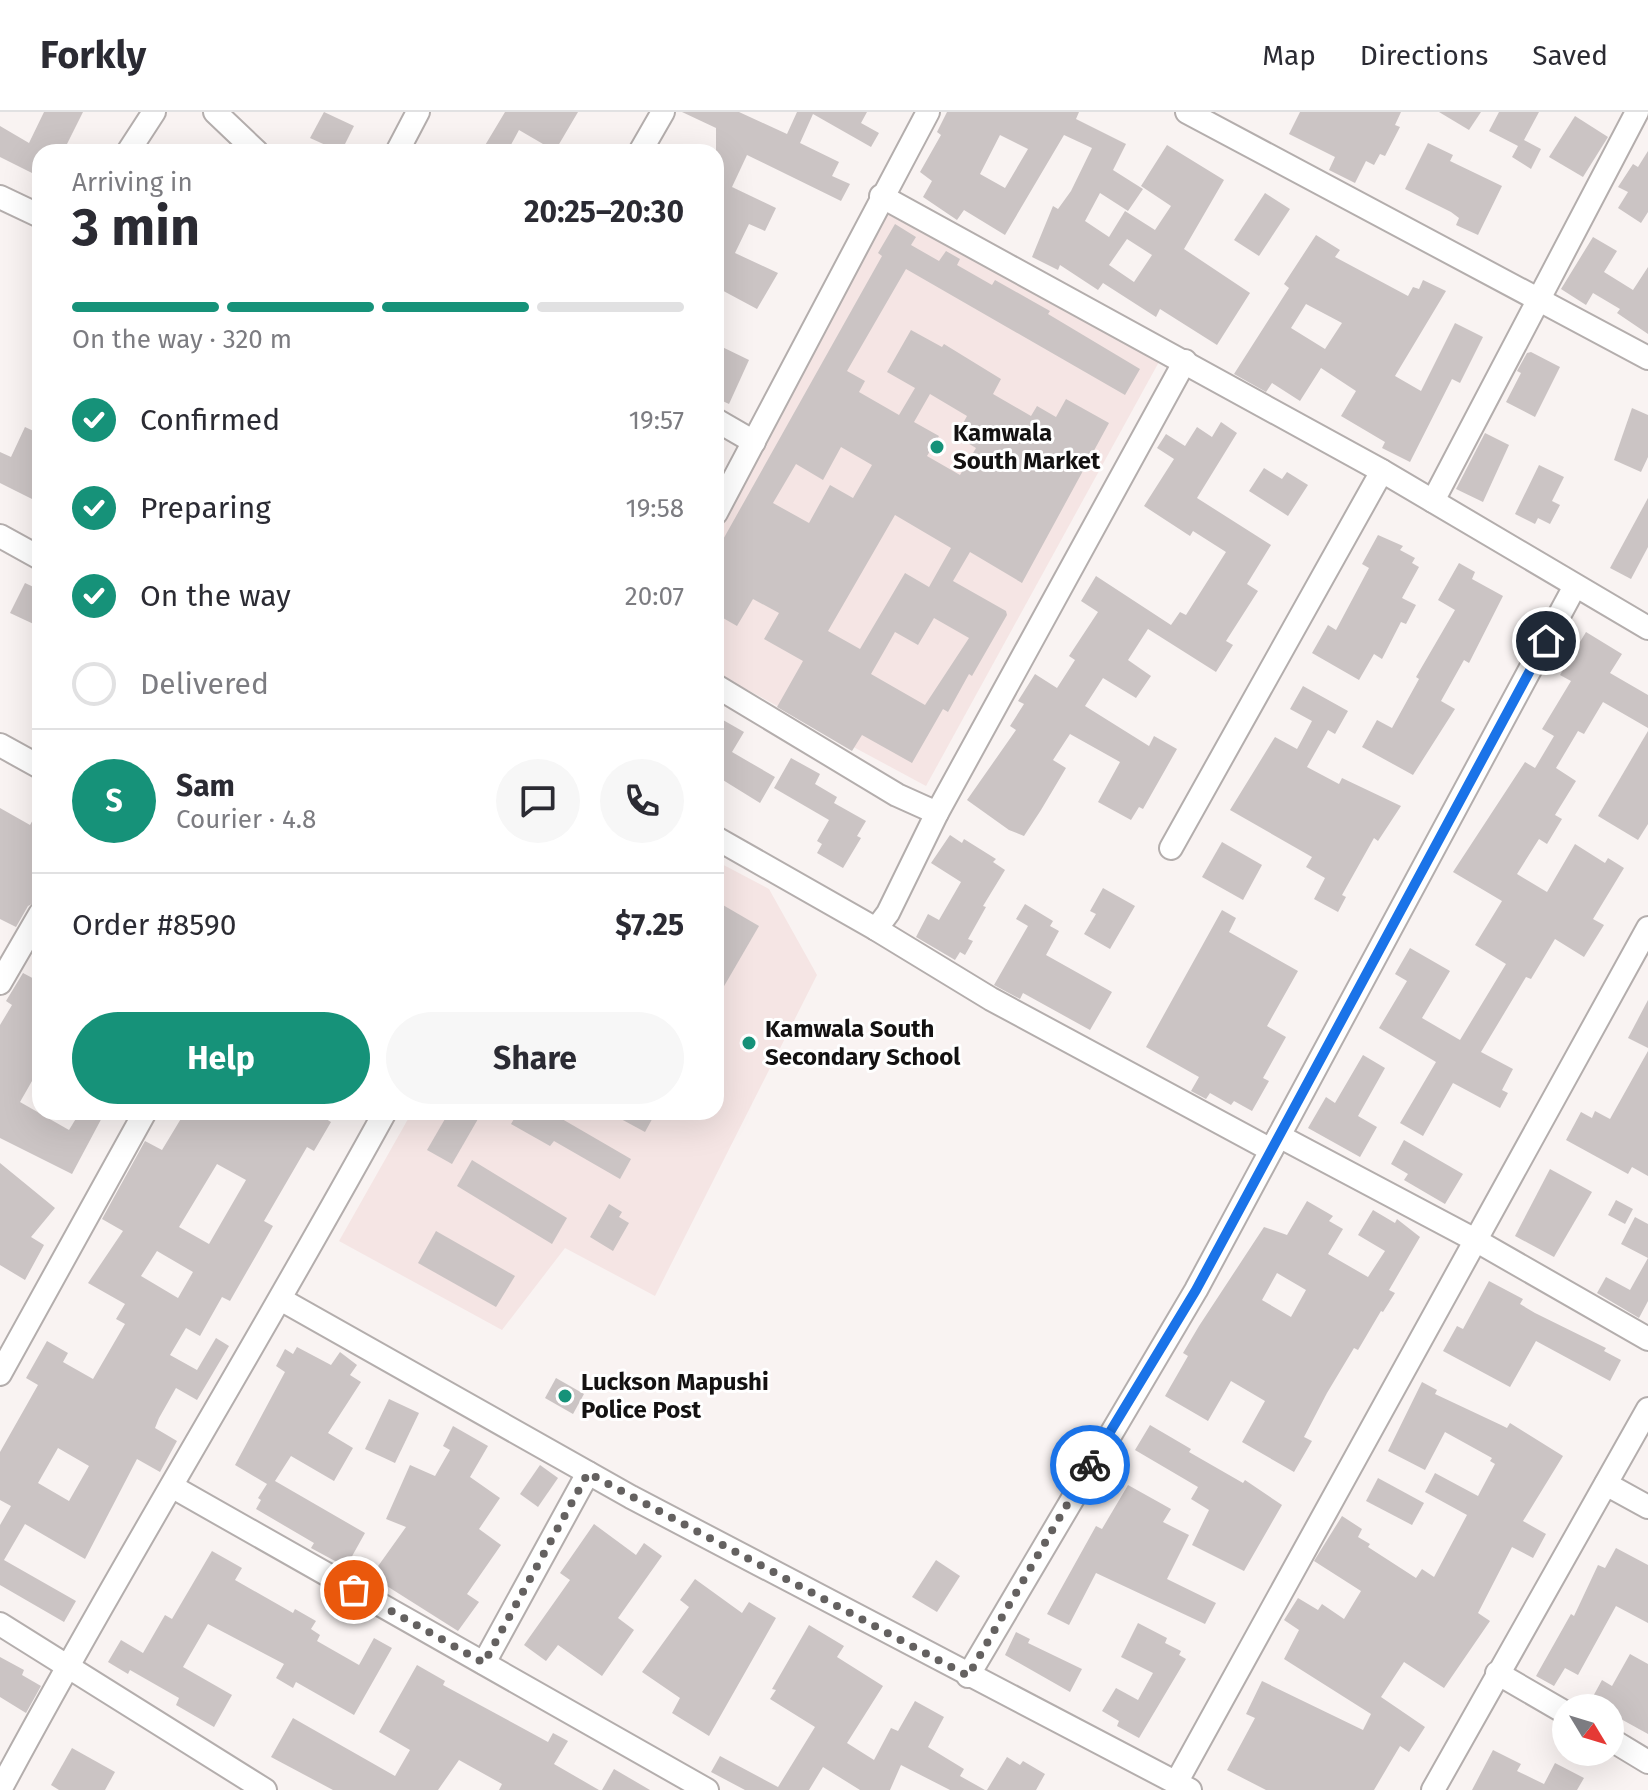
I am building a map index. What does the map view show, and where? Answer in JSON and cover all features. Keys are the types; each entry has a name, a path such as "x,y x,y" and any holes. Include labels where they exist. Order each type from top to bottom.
{"street":[{"path":"133,144 154,112"},
{"path":"215,112 249,144"},
{"path":"401,144 418,112"},
{"path":"645,144 663,112"},
{"path":"724,498 928,112"},
{"path":"1187,112 1648,358"},
{"path":"1433,501 1637,112"},
{"path":"881,196 1382,471 1648,628"},
{"path":"0,197 32,212"},
{"path":"876,929 888,913 937,813 1185,361"},
{"path":"724,425 754,442"},
{"path":"1171,848 1382,471"},
{"path":"0,536 32,554"},
{"path":"968,1676 1196,1290 1575,586"},
{"path":"724,691 897,795 937,813"},
{"path":"0,745 32,763"},
{"path":"724,843 991,999 1477,1241 1648,1339"},
{"path":"2,975 32,927"},
{"path":"282,1300 588,1473 968,1676 1183,1786 1648,928"},
{"path":"2,1365 140,1120"},
{"path":"0,1790 67,1665 282,1300 381,1120"},
{"path":"1433,1790 1648,1409"},
{"path":"484,1663 588,1473"},
{"path":"1606,1484 1648,1507"},
{"path":"173,1487 484,1663 682,1784 707,1790"},
{"path":"0,1624 265,1790"},
{"path":"1497,1673 1552,1705"},
{"path":"1624,1747 1648,1762"}],"shaded area":[{"name":"Kamwala South Market","path":"887,214 1160,360 926,786 724,677 724,519"},
{"name":"Kamwala South Secondary School","path":"724,865 769,889 817,975 655,1296 565,1248 502,1330 339,1241 407,1120 724,1120"}],"building":[{"path":"44,112 83,112 67,144 32,144 32,173 0,157 0,126 29,143"},
{"path":"324,112 354,126 345,144 323,144 310,138"},
{"path":"505,112 578,112 559,144 543,144 519,130 511,144 486,144"},
{"path":"682,112 739,112 787,134 797,112 867,112 861,123 879,133 871,147 813,114 800,143 839,162 832,176 850,184 841,201 747,155 732,187 776,208 765,231 749,224 735,253 778,273 757,309 724,291 724,144 716,144 716,128"},
{"path":"947,112 1079,112 1076,119 1126,144 1113,170 1143,189 1128,211 1100,193 1085,221 1109,237 1125,211 1155,230 1171,206 1141,186 1167,145 1224,180 1184,249 1250,293 1217,345 1160,309 1156,317 1103,283 1098,290 1060,265 1058,270 1032,257 1053,206 1058,209 1071,191 1092,148 1064,135 1005,235 964,210 957,220 923,197 932,181 920,172 941,135 937,132","holes":["1000,135 1028,149 1005,188 980,174","1127,239 1152,255 1134,282 1109,265"]},
{"path":"1300,112 1401,112 1395,125 1400,127 1385,156 1380,154 1374,165 1366,161 1355,183 1329,170 1335,157 1289,134"},
{"path":"1439,112 1481,112 1469,130"},
{"path":"1499,112 1539,112 1524,140 1541,149 1531,169 1512,157 1518,146 1489,131"},
{"path":"1575,116 1608,137 1583,177 1549,157"},
{"path":"1428,143 1453,155 1450,161 1502,186 1478,235 1456,225 1459,218 1451,212 1405,189"},
{"path":"1648,151 1648,212 1641,223 1618,208 1628,192 1618,187 1633,164 1638,167"},
{"path":"1265,193 1290,209 1259,256 1234,240"},
{"name":"Kamwala South Market","path":"895,224 916,237 911,245 939,261 946,251 960,259 957,265 992,285 995,280 1050,311 1048,314 1140,369 1125,395 906,269 847,371 865,381 859,392 899,415 915,388 887,372 911,330 942,347 944,344 1001,379 993,394 1031,416 1037,406 1056,417 1066,399 1109,423 1022,583 970,552 953,581 1006,611 1007,615 972,676 969,674 948,712 943,709 912,763 862,735 852,751 777,707 803,661 764,639 779,613 753,599 737,626 724,619 724,538 882,256 878,253","holes":["930,394 967,416 956,436 976,448 960,475 927,456 939,436 914,422","841,447 872,465 853,498 830,485 809,523 773,503 796,464 823,480","895,515 951,548 929,587 905,573 860,649 828,631","934,618 969,638 925,705 871,674 895,632 918,645"]},
{"path":"1316,235 1340,250 1335,257 1408,296 1413,287 1419,289 1423,280 1446,291 1395,376 1421,391 1455,323 1483,337 1460,383 1452,379 1410,462 1382,448 1385,442 1341,416 1356,391 1321,368 1300,401 1272,383 1266,392 1234,374 1289,288 1284,284","holes":["1306,304 1342,323 1325,349 1291,328"]},
{"path":"1593,237 1617,251 1604,272 1633,290 1648,267 1648,334 1617,313 1620,309 1593,293 1586,305 1561,289"},
{"path":"724,348 749,360 729,404 724,402"},
{"path":"1531,352 1560,367 1535,417 1506,402 1521,373 1517,371 1527,353"},
{"path":"1632,408 1648,415 1648,457 1641,472 1614,460"},
{"path":"1221,422 1237,433 1197,498 1271,545 1247,584 1258,591 1226,641 1233,645 1216,672 1148,629 1128,660 1151,676 1136,698 1103,678 1085,706 1149,746 1154,736 1177,749 1143,809 1139,807 1131,820 1098,802 1120,762 1070,734 1053,760 1066,768 1041,810 1024,836 1009,830 967,800 1016,730 1010,726 1024,704 1018,701 1035,674 1057,688 1075,660 1069,656 1098,612 1081,601 1096,576 1171,625 1180,612 1186,615 1226,552 1193,531 1190,536 1144,506 1174,459 1157,448 1166,434 1185,446 1197,427 1212,437"},
{"path":"25,427 32,430 32,499 0,483 0,452 11,457"},
{"path":"1485,433 1509,445 1483,502 1456,489"},
{"path":"1539,465 1564,477 1552,501 1560,505 1550,524 1538,518 1535,524 1515,514"},
{"path":"1264,468 1282,479 1287,472 1308,485 1288,516 1249,491"},
{"path":"1648,498 1648,547 1631,579 1610,568"},
{"path":"1378,535 1403,546 1400,550 1415,558 1412,563 1419,567 1402,598 1416,605 1406,624 1401,622 1382,659 1374,654 1359,680 1312,653 1328,625 1336,630 1369,568 1362,564"},
{"path":"1459,563 1475,572 1472,579 1503,596 1469,663 1464,660 1441,701 1455,709 1413,775 1362,747 1377,720 1392,728 1419,679 1416,677 1455,610 1438,600"},
{"path":"25,583 32,586 32,623 10,613"},
{"path":"1586,632 1622,654 1610,673 1648,695 1648,728 1603,702 1584,734 1578,731 1556,768 1576,781 1555,815 1562,819 1547,844 1539,839 1517,874 1547,892 1575,844 1605,863 1608,858 1624,868 1593,919 1604,925 1584,957 1555,939 1531,979 1526,977 1481,1052 1513,1069 1502,1090 1508,1093 1500,1108 1453,1083 1423,1136 1400,1123 1436,1062 1379,1028 1407,981 1395,974 1410,948 1450,971 1422,1018 1460,1040 1506,964 1475,945 1502,901 1453,872 1525,762 1535,768 1554,736 1542,729 1571,681 1560,675"},
{"path":"1303,686 1348,711 1335,734 1328,730 1307,767 1339,784 1342,778 1401,806 1378,841 1374,838 1342,895 1346,897 1338,912 1314,899 1325,878 1306,867 1312,857 1230,810 1275,737 1297,749 1312,721 1290,709"},
{"path":"724,721 744,732 732,752 775,777 760,803 724,781"},
{"path":"1648,731 1648,824 1638,840 1598,816"},
{"path":"791,758 820,774 815,784 837,797 834,803 866,821 857,836 861,838 843,868 817,853 822,844 817,841 829,820 774,788"},
{"path":"0,808 30,825 32,821 32,904 16,927 0,919"},
{"path":"950,835 962,843 964,839 996,859 993,862 1005,870 968,939 973,941 965,955 960,952 955,960 916,937 928,914 939,920 961,882 931,863"},
{"path":"1222,842 1262,865 1243,900 1202,877"},
{"path":"1103,888 1135,906 1110,949 1084,934 1096,914 1090,911"},
{"path":"1025,904 1053,921 1050,926 1059,931 1046,955 1112,992 1090,1030 1023,993 1020,999 994,985 1028,926 1016,919"},
{"path":"724,906 759,926 724,986"},
{"path":"1222,910 1236,918 1229,932 1298,971 1267,1026 1286,1037 1263,1078 1269,1081 1252,1111 1234,1101 1231,1105 1210,1093 1206,1099 1191,1091 1199,1077 1146,1047"},
{"path":"23,973 32,978 32,1081 20,1102 32,1109 32,1120 52,1120 69,1130 75,1120 101,1120 72,1174 0,1138 0,1025 12,1005 6,1001"},
{"path":"1648,1000 1648,1048 1628,1038"},
{"path":"1648,1051 1648,1176 1632,1167 1628,1174 1566,1140 1581,1112 1592,1118 1595,1111 1610,1119"},
{"path":"1363,1055 1385,1068 1358,1116 1377,1127 1360,1157 1308,1128 1326,1097 1335,1103"},
{"path":"180,1120 331,1122 314,1151 307,1147 264,1221 273,1226 230,1301 222,1297 200,1336 186,1328 170,1355 197,1370 216,1338 229,1346 197,1400 176,1388 159,1418 155,1428 177,1441 160,1472 137,1459 85,1559 25,1524 4,1560 76,1601 64,1622 0,1585 0,1525 11,1506 0,1500 0,1452 38,1385 26,1378 47,1341 68,1353 63,1362 93,1379 125,1324 116,1319 125,1304 88,1283 123,1231 102,1219 145,1141 162,1150","holes":["217,1164 246,1180 209,1244 179,1227","157,1251 193,1272 178,1298 141,1276","58,1448 89,1466 69,1501 38,1483"]},
{"path":"444,1120 477,1120 452,1164 427,1150"},
{"path":"513,1120 564,1120 631,1159 620,1179 554,1141 550,1146 511,1124"},
{"path":"623,1120 652,1120 645,1132"},
{"path":"1404,1140 1463,1174 1445,1204 1404,1180 1408,1174 1391,1164"},
{"path":"472,1160 567,1218 552,1244 457,1186"},
{"path":"0,1163 55,1208 31,1237 44,1245 25,1280 0,1265"},
{"path":"1550,1169 1592,1192 1554,1257 1515,1236"},
{"path":"1616,1200 1633,1209 1625,1224 1608,1215"},
{"path":"1307,1201 1333,1216 1329,1221 1343,1229 1328,1254 1368,1277 1385,1251 1358,1235 1373,1210 1395,1223 1397,1219 1420,1237 1389,1290 1395,1293 1358,1350 1354,1348 1327,1393 1304,1437 1312,1441 1294,1472 1242,1442 1265,1401 1231,1381 1208,1421 1165,1396 1188,1356 1183,1353 1264,1227 1287,1235","holes":["1277,1273 1306,1290 1291,1317 1262,1300"]},
{"path":"609,1204 622,1212 619,1217 629,1223 613,1251 590,1237"},
{"path":"1635,1217 1648,1224 1648,1258 1621,1244"},
{"path":"436,1231 515,1276 496,1307 418,1263"},
{"path":"1648,1258 1648,1301 1639,1318 1597,1293 1606,1277 1630,1290"},
{"path":"1489,1281 1523,1299 1520,1304 1535,1313 1606,1348 1604,1351 1621,1360 1610,1381 1536,1341 1510,1387 1443,1351 1457,1326 1463,1329"},
{"path":"297,1347 331,1365 340,1352 357,1365 350,1375 361,1382 328,1433 353,1448 334,1481 291,1456 275,1481 365,1533 346,1567 311,1548 314,1543 256,1509 261,1500 258,1498 267,1484 235,1465 285,1372 276,1366 285,1349 293,1354"},
{"name":"Luckson Mapushi Police Post","path":"556,1378 584,1394 573,1414 545,1398"},
{"path":"1422,1382 1437,1390 1435,1394 1507,1428 1510,1423 1563,1456 1523,1521 1546,1534 1533,1558 1512,1547 1478,1613 1490,1621 1444,1688 1404,1662 1381,1697 1425,1727 1409,1752 1400,1746 1374,1790 1266,1790 1227,1770 1255,1718 1246,1714 1262,1681 1363,1730 1371,1714 1284,1659 1299,1630 1284,1620 1298,1598 1318,1610 1322,1604 1344,1619 1361,1591 1314,1561 1342,1516 1362,1529 1358,1537 1370,1544 1368,1547 1416,1578 1422,1569 1434,1577 1467,1515 1425,1492 1435,1473 1478,1496 1495,1464 1490,1461 1492,1458 1445,1432 1425,1470 1388,1451"},
{"path":"389,1399 419,1413 395,1463 365,1449"},
{"path":"1150,1425 1191,1449 1189,1452 1243,1483 1245,1480 1282,1505 1244,1571 1192,1545 1209,1510 1191,1499 1198,1487 1135,1450"},
{"path":"453,1426 488,1446 470,1477 500,1498 479,1529 501,1545 467,1594 479,1602 458,1631 371,1576 406,1527 386,1519 410,1465 435,1476 450,1450 443,1446"},
{"path":"540,1465 558,1478 538,1507 520,1494"},
{"path":"1378,1478 1424,1503 1412,1525 1366,1501"},
{"path":"1128,1485 1171,1509 1163,1522 1189,1535 1167,1579 1216,1603 1205,1624 1096,1573 1069,1625 1047,1614 1096,1526 1102,1529"},
{"path":"594,1524 636,1555 644,1543 662,1556 618,1618 634,1630 602,1676 558,1645 546,1661 524,1645 570,1580 560,1573"},
{"path":"1616,1548 1648,1565 1648,1623 1616,1606 1578,1675 1565,1668 1554,1686 1536,1676 1571,1614 1574,1616 1598,1565 1605,1568"},
{"path":"212,1551 242,1568 235,1580 293,1613 295,1609 316,1621 311,1629 320,1635 317,1641 359,1665 374,1638 392,1648 354,1715 296,1682 293,1688 276,1678 284,1664 208,1624 183,1667 232,1695 214,1727 176,1705 179,1698 130,1670 128,1674 108,1662 121,1640 143,1653 165,1615 172,1619"},
{"path":"936,1560 960,1576 937,1612 912,1597"},
{"path":"695,1579 742,1613 749,1602 776,1618 709,1736 672,1713 680,1698 642,1672 689,1607 680,1600"},
{"path":"1138,1623 1167,1638 1165,1643 1181,1651 1179,1655 1186,1659 1139,1738 1117,1726 1119,1721 1102,1711 1116,1688 1138,1700 1153,1673 1121,1657"},
{"path":"809,1625 844,1646 837,1657 883,1686 847,1743 874,1760 891,1728 898,1731 915,1701 944,1717 928,1747 964,1769 960,1776 985,1790 950,1790 901,1765 890,1790 860,1790 823,1767 809,1790 745,1790 711,1772 720,1756 778,1787 815,1727 770,1699 776,1690 772,1689"},
{"path":"1016,1632 1030,1639 1028,1643 1082,1669 1070,1692 1005,1655"},
{"path":"1630,1654 1648,1664 1648,1734 1624,1721 1624,1694 1594,1694 1602,1680 1612,1686"},
{"path":"0,1657 24,1670 22,1675 41,1686 26,1713 0,1697"},
{"path":"417,1665 445,1681 443,1685 548,1742 553,1733 568,1741 554,1764 599,1790 499,1790 502,1784 459,1760 438,1790 333,1790 271,1757 293,1718 395,1776 410,1750 379,1732"},
{"path":"72,1748 115,1772 105,1790 59,1790 51,1785"},
{"path":"1493,1750 1521,1764 1517,1771 1544,1784 1553,1766 1561,1766 1584,1778 1577,1790 1472,1790"},
{"path":"1007,1757 1020,1765 1023,1761 1045,1774 1036,1790 987,1790"},
{"path":"614,1769 650,1790 602,1790"}],"way so far":[{"path":"354,1590 484,1663 588,1473 968,1676 1090,1465"}],"place":[{"name":"Kamwala South Market","path":"937,447"},
{"name":"Kamwala South Secondary School","path":"749,1043"},
{"name":"Luckson Mapushi Police Post","path":"565,1396"}],"route":[{"path":"1090,1465 1196,1290 1546,641"}]}
